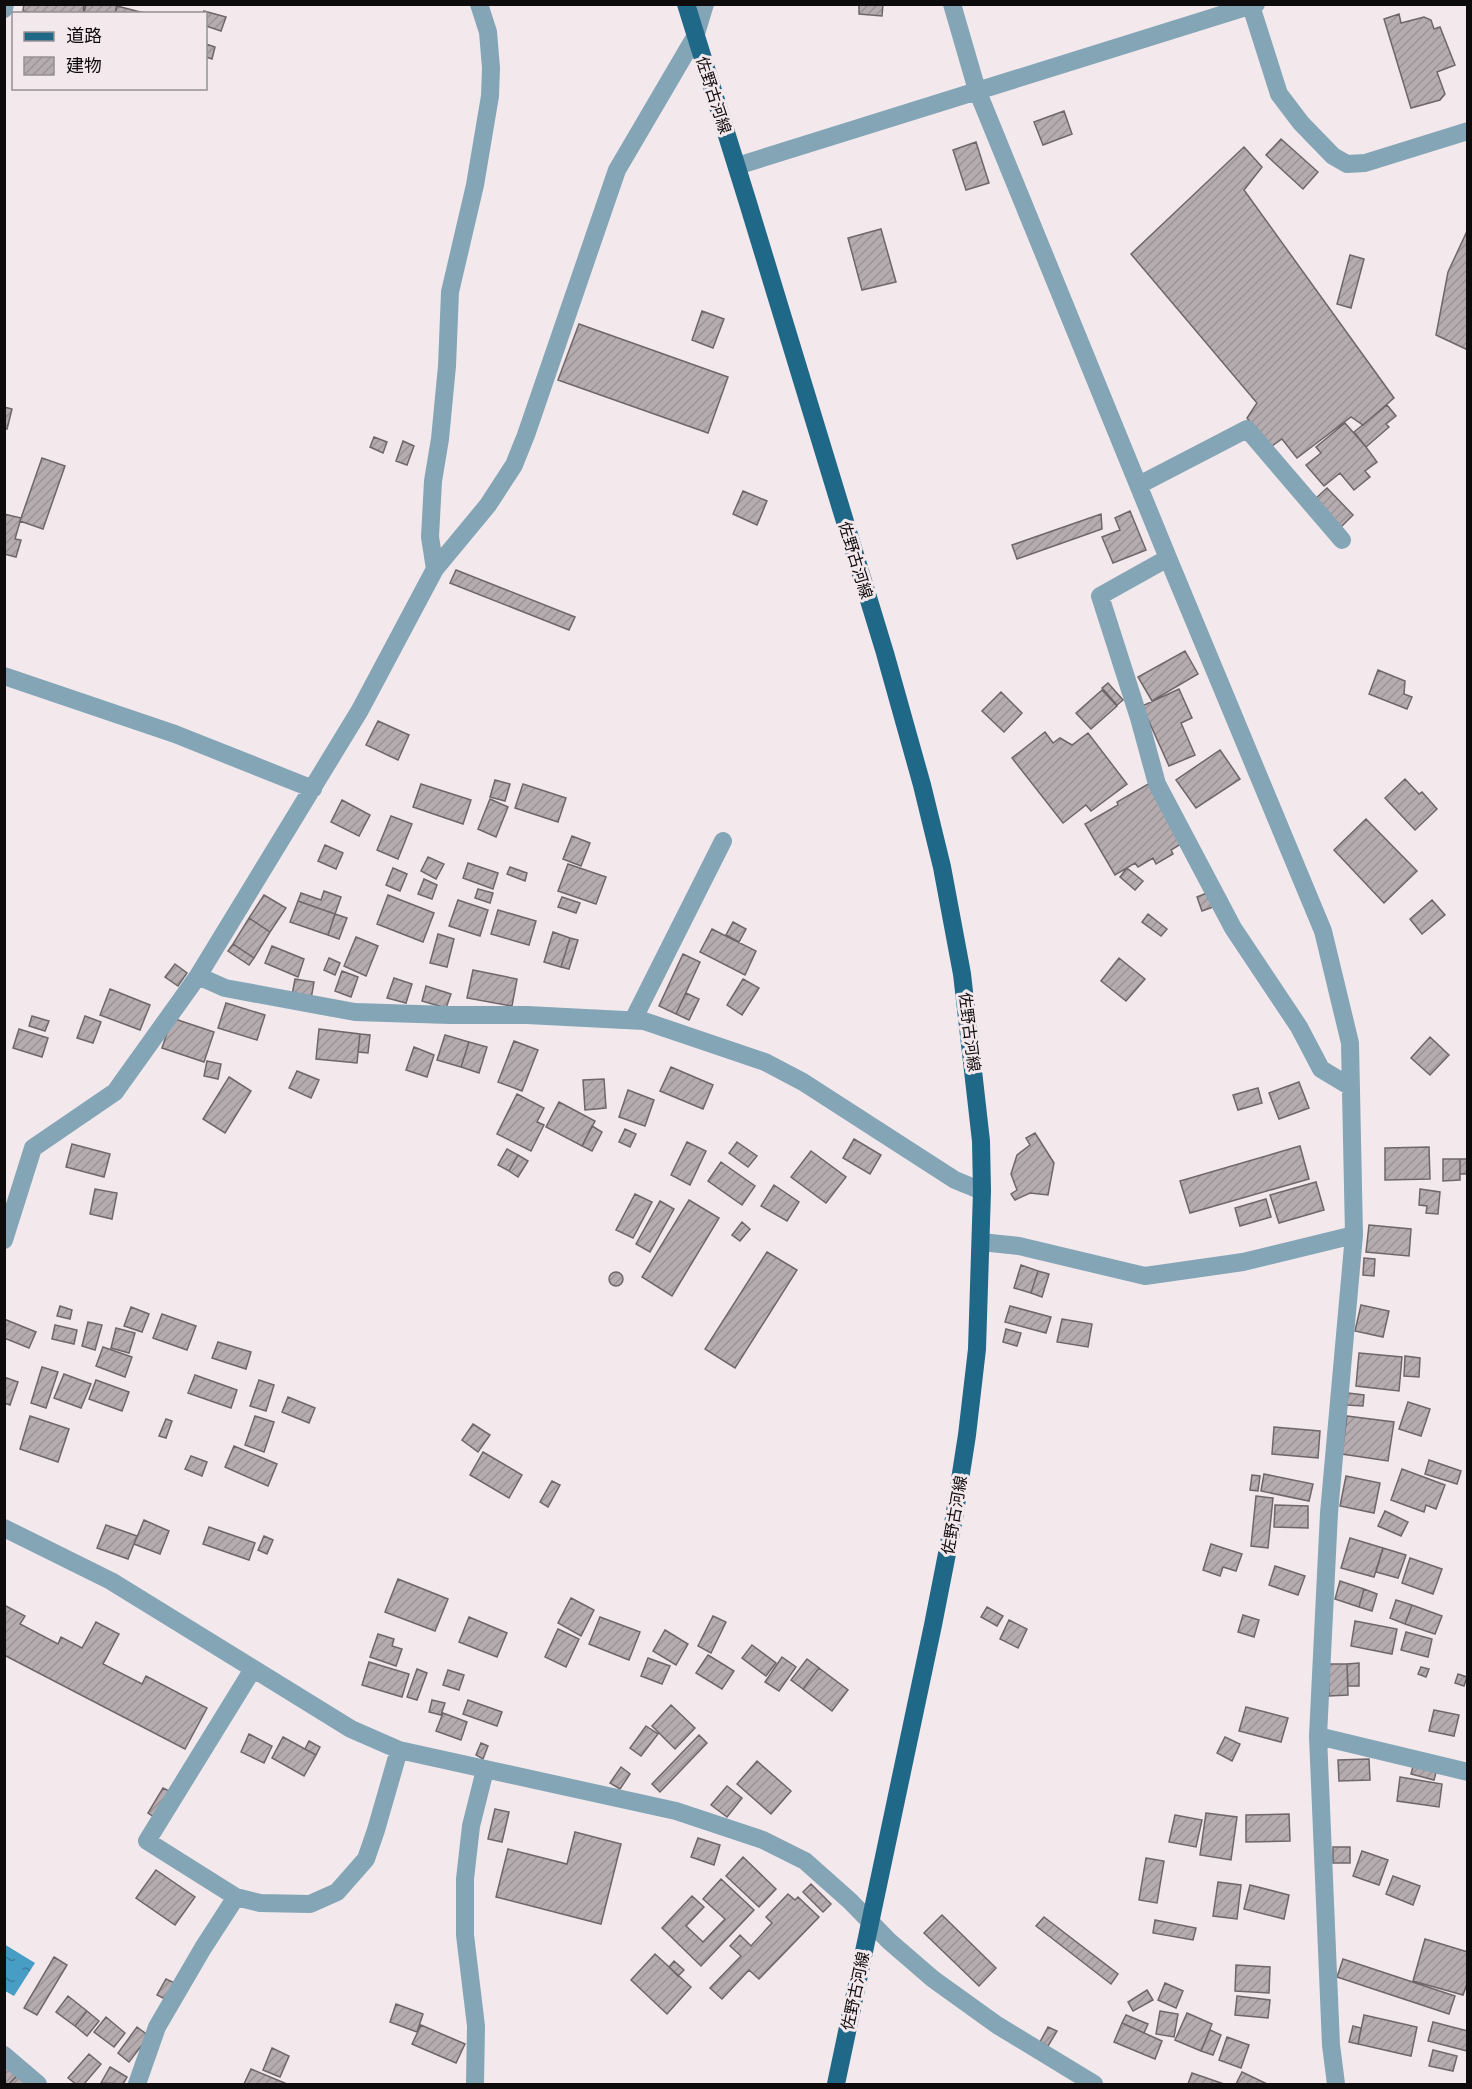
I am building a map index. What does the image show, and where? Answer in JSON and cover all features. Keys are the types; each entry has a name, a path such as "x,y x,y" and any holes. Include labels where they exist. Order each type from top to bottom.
{"main road":[{"name":"佐野古河線","path":"686,4 888,664 922,785 942,867 961,965 981,1141 982,1191 977,1349 967,1435 954,1518 836,2085"}],"street":[{"path":"435,569 430,537 432,492 445,387 450,292 475,185 490,96 491,68 488,32 479,4"},
{"path":"4,1240 33,1148 115,1092 198,976 360,710 435,569 488,505 514,465 617,170 695,37 705,4"},
{"path":"952,4 978,90 1138,485 1323,931 1350,1043 1354,1234 1329,1513 1318,1736 1331,2045 1336,2085"},
{"path":"737,166 1253,5 1279,94 1301,123 1333,156 1347,164 1365,163 1467,131"},
{"path":"1138,485 1247,429 1342,540"},
{"path":"1168,558 1100,596 1156,784 1233,928 1299,1027 1321,1069 1351,1087"},
{"path":"4,676 175,734 313,789"},
{"path":"633,1020 723,841"},
{"path":"198,976 225,988 355,1012 527,1015 644,1021 765,1062 803,1082 955,1180 982,1191"},
{"path":"981,1242 1018,1246 1145,1276 1243,1262 1354,1234"},
{"path":"4,1528 111,1581 351,1728 399,1750 676,1811 763,1840 805,1861 933,1979 997,2025 1094,2085"},
{"path":"253,1668 147,1841 236,1897 260,1903 310,1904 337,1892 366,1858 399,1750"},
{"path":"1318,1736 1467,1772"},
{"path":"475,2085 476,2026 465,1935 465,1879 471,1826 485,1770"},
{"path":"137,2085 158,2027 197,1958 236,1897"},
{"path":"4,2055 38,2085"}],"water":[{"path":"4,1944 35,1963 14,1996 5,1991"}],"building":[{"path":"24,4 86,4 84,12 23,11"},
{"path":"84,4 117,4 115,12 83,12"},
{"path":"859,4 883,4 882,16 859,14"},
{"path":"117,6 140,12 116,12"},
{"path":"204,11 226,17 221,31 207,26 207,12"},
{"path":"1399,14 1401,23 1424,17 1431,20 1434,29 1440,27 1455,65 1437,72 1445,94 1440,100 1411,108 1384,19"},
{"path":"207,44 215,47 212,59 207,57"},
{"path":"1064,111 1072,134 1043,145 1034,122"},
{"path":"1281,139 1318,172 1303,189 1266,155"},
{"path":"976,142 989,183 966,190 953,150"},
{"path":"1244,147 1262,167 1244,190 1394,398 1363,425 1351,417 1297,458 1282,439 1269,448 1247,418 1257,403 1131,254"},
{"path":"881,229 896,282 862,290 848,238"},
{"path":"1468,229 1468,350 1436,335 1448,272"},
{"path":"1350,255 1364,259 1351,308 1337,304"},
{"path":"702,311 724,319 713,348 692,340"},
{"path":"579,324 728,377 708,433 558,380"},
{"path":"1387,405 1396,416 1386,424 1389,427 1366,447 1354,432"},
{"path":"4,407 12,409 7,429 4,428"},
{"path":"1345,423 1377,462 1365,471 1370,477 1354,490 1340,473 1324,486 1306,465 1321,453 1316,447"},
{"path":"374,437 387,442 383,453 370,447"},
{"path":"403,441 414,446 407,465 396,461"},
{"path":"42,458 65,466 43,529 20,521"},
{"path":"1327,488 1353,515 1341,527 1314,500"},
{"path":"743,491 767,501 757,525 733,514"},
{"path":"1130,511 1146,550 1113,563 1102,537 1120,530 1115,518"},
{"path":"4,514 21,518 15,539 21,540 16,557 4,554"},
{"path":"1101,514 1102,529 1017,559 1012,545"},
{"path":"456,570 575,617 569,630 450,583"},
{"path":"1185,651 1198,674 1152,701 1138,677"},
{"path":"1378,670 1405,681 1404,694 1412,697 1407,709 1369,694"},
{"path":"1108,683 1123,700 1117,705 1102,688"},
{"path":"1179,689 1192,718 1181,723 1195,755 1169,766 1142,706"},
{"path":"1102,690 1117,706 1091,729 1076,713"},
{"path":"1001,692 1022,713 1004,732 982,711"},
{"path":"378,721 409,735 398,760 366,745"},
{"path":"1045,732 1053,743 1060,738 1072,745 1088,733 1127,784 1091,811 1086,805 1063,823 1012,758"},
{"path":"1220,750 1240,779 1196,808 1176,780"},
{"path":"1405,779 1419,794 1422,792 1437,809 1415,830 1385,798"},
{"path":"495,780 510,784 505,801 490,797"},
{"path":"1150,783 1184,842 1171,850 1173,854 1156,864 1153,858 1138,867 1135,863 1115,875 1085,824"},
{"path":"421,784 471,800 463,824 413,807"},
{"path":"523,784 566,798 558,822 515,808"},
{"path":"490,799 508,807 496,837 478,829"},
{"path":"342,800 370,815 359,836 331,822"},
{"path":"391,816 412,824 398,859 377,850"},
{"path":"1366,819 1417,871 1384,903 1334,850"},
{"path":"572,836 590,843 581,866 563,859"},
{"path":"325,845 343,853 336,869 318,861"},
{"path":"428,857 444,864 436,879 421,871"},
{"path":"468,863 498,873 493,889 463,878"},
{"path":"568,864 606,877 596,904 558,891"},
{"path":"510,867 527,873 525,881 507,874"},
{"path":"393,868 407,874 400,891 386,885"},
{"path":"1127,868 1143,881 1135,890 1120,877"},
{"path":"424,879 437,885 432,899 418,894"},
{"path":"478,889 493,893 490,903 475,898"},
{"path":"324,891 341,897 335,914 298,901 301,893 321,900"},
{"path":"1207,893 1213,907 1202,911 1197,897"},
{"path":"264,895 286,908 270,932 249,918"},
{"path":"388,895 434,913 423,942 377,924"},
{"path":"562,897 580,903 576,913 558,907"},
{"path":"458,900 488,910 480,936 449,926"},
{"path":"1432,900 1445,915 1422,934 1410,919"},
{"path":"298,901 335,914 328,935 290,922"},
{"path":"498,910 536,921 529,945 491,934"},
{"path":"335,914 347,918 339,939 328,935"},
{"path":"1148,914 1167,929 1161,936 1142,922"},
{"path":"249,918 270,932 254,958 233,944"},
{"path":"733,922 746,929 739,942 726,935"},
{"path":"712,929 756,951 745,975 700,952"},
{"path":"553,932 570,938 561,967 544,962"},
{"path":"438,934 454,939 447,967 430,963"},
{"path":"356,937 378,946 366,976 344,966"},
{"path":"570,938 578,940 569,969 561,967"},
{"path":"233,944 254,958 249,965 228,951"},
{"path":"272,946 304,959 298,977 265,963"},
{"path":"683,954 700,962 676,1014 659,1006"},
{"path":"329,958 340,963 335,975 324,970"},
{"path":"1119,958 1145,979 1126,1001 1101,981"},
{"path":"175,964 187,973 178,986 165,977"},
{"path":"473,970 517,979 512,1006 467,998"},
{"path":"342,971 358,977 351,997 335,991"},
{"path":"394,978 412,984 406,1003 387,998"},
{"path":"295,979 314,982 311,999 292,995"},
{"path":"743,979 759,988 742,1015 727,1005"},
{"path":"426,986 451,994 446,1008 422,1001"},
{"path":"110,989 150,1005 140,1030 100,1015"},
{"path":"686,993 699,999 689,1020 676,1014"},
{"path":"226,1003 265,1015 257,1040 218,1028"},
{"path":"32,1016 49,1021 45,1031 29,1026"},
{"path":"85,1016 101,1022 93,1043 77,1038"},
{"path":"172,1018 214,1032 204,1062 162,1048"},
{"path":"19,1029 48,1038 42,1057 13,1048"},
{"path":"319,1029 360,1034 357,1063 316,1059"},
{"path":"360,1034 370,1035 368,1053 358,1052"},
{"path":"445,1035 469,1042 461,1067 437,1060"},
{"path":"1430,1037 1449,1055 1430,1075 1411,1058"},
{"path":"514,1041 538,1050 522,1091 498,1082"},
{"path":"469,1042 487,1047 479,1073 461,1067"},
{"path":"414,1047 434,1055 427,1077 406,1070"},
{"path":"207,1061 221,1064 218,1079 204,1076"},
{"path":"671,1067 713,1085 703,1109 660,1091"},
{"path":"297,1071 319,1080 311,1098 289,1088"},
{"path":"229,1077 251,1091 225,1133 203,1119"},
{"path":"604,1079 606,1108 585,1110 583,1080"},
{"path":"1299,1082 1309,1108 1279,1119 1269,1093"},
{"path":"1258,1088 1262,1103 1238,1110 1233,1095"},
{"path":"628,1090 654,1100 645,1126 619,1117"},
{"path":"517,1094 544,1108 537,1122 544,1125 531,1151 497,1134"},
{"path":"559,1102 595,1121 582,1146 546,1127"},
{"path":"592,1126 602,1132 592,1151 582,1146"},
{"path":"625,1129 636,1134 630,1147 619,1142"},
{"path":"1035,1133 1054,1163 1048,1195 1030,1193 1015,1200 1011,1194 1017,1190 1011,1174 1017,1155 1030,1145 1026,1138"},
{"path":"854,1139 881,1155 870,1174 843,1158"},
{"path":"687,1142 706,1151 690,1185 671,1175"},
{"path":"737,1142 757,1156 748,1167 729,1153"},
{"path":"72,1144 110,1154 104,1177 66,1167"},
{"path":"1300,1146 1309,1179 1190,1213 1180,1181"},
{"path":"1429,1147 1430,1179 1385,1180 1385,1148"},
{"path":"507,1149 518,1155 509,1171 498,1165"},
{"path":"811,1151 846,1177 826,1203 791,1177"},
{"path":"518,1155 528,1161 518,1177 509,1171"},
{"path":"1443,1159 1460,1159 1460,1180 1443,1181"},
{"path":"1460,1159 1468,1159 1468,1174 1460,1174"},
{"path":"721,1162 755,1186 742,1205 708,1181"},
{"path":"1316,1182 1324,1210 1279,1223 1270,1195"},
{"path":"774,1185 799,1202 787,1221 761,1206"},
{"path":"95,1189 117,1193 112,1219 90,1214"},
{"path":"1420,1189 1440,1192 1438,1214 1426,1213 1427,1206 1419,1205"},
{"path":"635,1194 652,1202 633,1238 616,1230"},
{"path":"1266,1199 1271,1217 1240,1226 1235,1208"},
{"path":"689,1200 719,1218 672,1296 642,1277"},
{"path":"660,1201 674,1209 650,1252 636,1244"},
{"path":"742,1222 750,1229 740,1241 732,1235"},
{"path":"1369,1225 1411,1229 1409,1256 1366,1252"},
{"path":"767,1252 797,1270 735,1368 705,1349"},
{"path":"1364,1258 1375,1259 1374,1276 1363,1275"},
{"path":"1021,1265 1038,1271 1031,1293 1014,1288"},
{"path":"1038,1271 1049,1274 1042,1297 1031,1293"},
{"path":"613,1272 619,1272 623,1279 619,1286 613,1286 609,1282 609,1276"},
{"path":"1361,1305 1389,1311 1383,1337 1355,1331"},
{"path":"60,1306 72,1310 70,1319 57,1316"},
{"path":"1010,1306 1051,1317 1046,1333 1005,1322"},
{"path":"131,1307 149,1314 142,1332 124,1326"},
{"path":"162,1314 196,1326 187,1350 153,1338"},
{"path":"4,1319 36,1332 29,1348 4,1338"},
{"path":"1062,1319 1092,1324 1088,1347 1057,1342"},
{"path":"88,1322 102,1325 95,1350 82,1346"},
{"path":"55,1325 77,1330 74,1344 52,1339"},
{"path":"116,1328 135,1333 129,1353 111,1348"},
{"path":"1006,1329 1021,1333 1017,1346 1003,1342"},
{"path":"218,1342 251,1352 246,1369 212,1358"},
{"path":"103,1347 132,1357 125,1377 96,1366"},
{"path":"1359,1353 1402,1357 1399,1391 1356,1386"},
{"path":"1405,1356 1420,1358 1419,1377 1404,1376"},
{"path":"42,1367 58,1372 46,1408 31,1403"},
{"path":"64,1374 91,1384 81,1408 54,1398"},
{"path":"195,1375 237,1390 231,1408 188,1393"},
{"path":"4,1377 18,1382 10,1405 4,1403"},
{"path":"96,1380 129,1392 122,1411 89,1399"},
{"path":"259,1380 274,1385 266,1411 250,1406"},
{"path":"1348,1393 1364,1395 1363,1406 1347,1405"},
{"path":"288,1397 315,1408 309,1423 282,1412"},
{"path":"1408,1402 1430,1409 1421,1436 1399,1429"},
{"path":"30,1416 69,1429 58,1462 20,1449"},
{"path":"255,1416 274,1422 264,1452 245,1445"},
{"path":"1347,1416 1394,1422 1388,1461 1342,1454"},
{"path":"166,1419 172,1421 166,1438 159,1436"},
{"path":"473,1424 490,1435 478,1452 462,1440"},
{"path":"1274,1427 1320,1431 1318,1458 1272,1454"},
{"path":"234,1446 277,1464 268,1486 225,1467"},
{"path":"483,1452 522,1475 509,1498 470,1475"},
{"path":"191,1456 207,1462 202,1476 185,1469"},
{"path":"1429,1460 1461,1471 1457,1484 1425,1474"},
{"path":"1402,1469 1445,1485 1436,1509 1426,1505 1424,1512 1391,1500"},
{"path":"1264,1474 1313,1484 1309,1501 1261,1491"},
{"path":"1252,1475 1260,1476 1258,1491 1250,1490"},
{"path":"1346,1476 1380,1483 1374,1513 1340,1506"},
{"path":"552,1481 560,1485 548,1507 540,1502"},
{"path":"1256,1496 1273,1498 1268,1548 1251,1546"},
{"path":"1275,1505 1308,1506 1308,1528 1274,1527"},
{"path":"1385,1511 1408,1522 1401,1536 1378,1526"},
{"path":"144,1520 169,1531 160,1554 134,1544"},
{"path":"106,1525 137,1536 128,1559 97,1548"},
{"path":"209,1527 255,1543 249,1560 203,1544"},
{"path":"264,1536 273,1540 267,1554 258,1550"},
{"path":"1350,1538 1383,1548 1374,1577 1341,1568"},
{"path":"1211,1544 1242,1554 1236,1571 1223,1567 1220,1576 1203,1570"},
{"path":"1383,1548 1406,1555 1398,1578 1376,1572"},
{"path":"1410,1558 1442,1569 1433,1594 1402,1583"},
{"path":"1275,1566 1305,1576 1298,1595 1269,1585"},
{"path":"398,1579 448,1599 435,1631 385,1612"},
{"path":"1340,1581 1364,1589 1359,1607 1335,1599"},
{"path":"1364,1589 1377,1594 1372,1611 1359,1607"},
{"path":"571,1598 594,1610 581,1636 558,1623"},
{"path":"1396,1600 1412,1605 1405,1624 1390,1618"},
{"path":"4,1605 25,1616 20,1624 58,1644 61,1637 82,1648 96,1622 119,1634 103,1664 142,1684 146,1676 207,1708 185,1749 4,1655"},
{"path":"1412,1605 1442,1616 1435,1634 1405,1624"},
{"path":"987,1607 1003,1616 997,1626 981,1617"},
{"path":"1243,1615 1259,1620 1254,1637 1238,1632"},
{"path":"713,1616 726,1622 711,1653 698,1646"},
{"path":"469,1617 507,1633 497,1657 459,1642"},
{"path":"600,1617 640,1632 629,1660 589,1644"},
{"path":"1009,1620 1027,1629 1018,1648 1000,1639"},
{"path":"1355,1621 1397,1629 1392,1654 1351,1646"},
{"path":"558,1629 579,1639 566,1667 545,1657"},
{"path":"665,1630 688,1644 676,1665 653,1651"},
{"path":"1406,1632 1432,1639 1428,1657 1401,1650"},
{"path":"378,1634 394,1639 392,1646 402,1649 396,1666 370,1657"},
{"path":"752,1645 776,1663 766,1676 742,1658"},
{"path":"708,1655 734,1671 722,1689 696,1673"},
{"path":"782,1657 796,1667 779,1691 765,1682"},
{"path":"648,1658 670,1666 662,1684 641,1676"},
{"path":"807,1659 819,1668 803,1689 791,1680"},
{"path":"369,1662 409,1674 402,1697 362,1685"},
{"path":"1359,1663 1359,1686 1348,1686 1347,1664"},
{"path":"1328,1664 1347,1664 1348,1695 1329,1696"},
{"path":"1421,1667 1429,1669 1426,1677 1418,1674"},
{"path":"819,1668 848,1690 832,1711 803,1689"},
{"path":"417,1669 427,1673 417,1700 407,1697"},
{"path":"448,1670 464,1675 459,1690 443,1685"},
{"path":"1458,1674 1467,1677 1464,1686 1455,1683"},
{"path":"432,1700 445,1703 441,1715 429,1712"},
{"path":"468,1700 502,1712 497,1726 463,1714"},
{"path":"671,1705 695,1728 675,1749 652,1726"},
{"path":"1246,1707 1288,1718 1281,1742 1239,1731"},
{"path":"1434,1710 1459,1715 1454,1736 1429,1731"},
{"path":"443,1713 467,1722 461,1740 436,1731"},
{"path":"646,1726 658,1734 641,1756 630,1748"},
{"path":"249,1734 272,1746 264,1763 241,1752"},
{"path":"699,1735 707,1743 660,1792 652,1784"},
{"path":"283,1737 316,1755 304,1776 272,1758"},
{"path":"1225,1737 1240,1744 1232,1761 1217,1753"},
{"path":"309,1741 320,1747 316,1755 305,1749"},
{"path":"481,1743 488,1746 483,1759 476,1755"},
{"path":"1369,1759 1370,1780 1339,1781 1338,1760"},
{"path":"757,1761 791,1791 771,1814 737,1784"},
{"path":"1414,1763 1437,1769 1434,1780 1411,1774"},
{"path":"621,1767 630,1774 620,1789 610,1783"},
{"path":"1400,1777 1442,1784 1439,1807 1397,1801"},
{"path":"727,1786 742,1798 727,1817 711,1805"},
{"path":"163,1788 173,1793 157,1819 148,1813"},
{"path":"495,1809 509,1812 502,1842 488,1839"},
{"path":"1206,1813 1237,1817 1231,1860 1200,1855"},
{"path":"1289,1814 1290,1841 1246,1842 1246,1815"},
{"path":"1175,1815 1202,1820 1196,1847 1169,1842"},
{"path":"575,1832 621,1844 601,1924 496,1897 508,1849 567,1864"},
{"path":"698,1838 720,1845 714,1865 691,1857"},
{"path":"1333,1847 1350,1847 1350,1863 1333,1863"},
{"path":"1362,1851 1388,1860 1379,1885 1353,1876"},
{"path":"743,1857 776,1889 759,1907 726,1876"},
{"path":"1146,1858 1164,1861 1157,1903 1139,1900"},
{"path":"156,1870 195,1897 175,1925 136,1898"},
{"path":"1393,1876 1420,1886 1413,1905 1386,1894"},
{"path":"721,1879 754,1910 701,1966 662,1928 692,1896 704,1907 686,1926 703,1942 725,1919 703,1899"},
{"path":"1218,1882 1241,1885 1237,1919 1213,1916"},
{"path":"811,1884 831,1904 823,1912 803,1892"},
{"path":"1250,1885 1289,1895 1284,1919 1244,1909"},
{"path":"788,1894 795,1900 798,1897 819,1917 759,1979 749,1970 722,1999 710,1988 741,1956 730,1946 740,1935 751,1946 772,1923 766,1917"},
{"path":"942,1915 996,1968 979,1986 924,1933"},
{"path":"1044,1917 1118,1974 1111,1984 1036,1926"},
{"path":"1155,1920 1196,1928 1193,1940 1153,1933"},
{"path":"1425,1939 1468,1952 1468,1981 1463,1995 1413,1981"},
{"path":"655,1954 691,1987 667,2014 631,1980"},
{"path":"54,1957 67,1965 37,2015 24,2008"},
{"path":"1343,1959 1455,1996 1449,2014 1337,1977"},
{"path":"674,1961 684,1970 678,1976 669,1967"},
{"path":"1236,1965 1270,1967 1269,1993 1235,1991"},
{"path":"166,1979 177,1984 169,2001 157,1995"},
{"path":"1165,1983 1183,1991 1176,2008 1158,2000"},
{"path":"1147,1990 1153,2000 1133,2011 1128,2002"},
{"path":"68,1996 87,2011 75,2026 56,2012"},
{"path":"1237,1996 1270,2000 1268,2018 1235,2015"},
{"path":"396,2004 423,2014 417,2032 390,2022"},
{"path":"87,2011 99,2021 87,2036 75,2026"},
{"path":"1160,2011 1178,2014 1174,2037 1156,2034"},
{"path":"1187,2013 1212,2024 1201,2051 1175,2040"},
{"path":"1126,2015 1148,2024 1144,2033 1122,2023"},
{"path":"1364,2015 1417,2027 1411,2056 1358,2044"},
{"path":"106,2017 125,2033 114,2047 94,2032"},
{"path":"1433,2022 1468,2031 1467,2051 1428,2041"},
{"path":"1122,2023 1162,2041 1155,2059 1114,2042"},
{"path":"421,2025 465,2044 456,2063 412,2044"},
{"path":"1353,2026 1361,2028 1358,2044 1349,2042"},
{"path":"137,2027 149,2036 129,2062 118,2053"},
{"path":"1048,2027 1057,2031 1048,2046 1040,2042"},
{"path":"1210,2030 1221,2035 1213,2055 1201,2051"},
{"path":"1227,2037 1249,2045 1241,2068 1219,2060"},
{"path":"272,2048 289,2056 280,2077 263,2070"},
{"path":"1433,2050 1457,2056 1453,2071 1429,2066"},
{"path":"89,2054 101,2064 84,2084 76,2084 68,2078"},
{"path":"4,2065 17,2076 9,2084 4,2084"},
{"path":"110,2067 127,2077 123,2084 101,2083"},
{"path":"251,2069 287,2084 244,2084"},
{"path":"1242,2072 1267,2084 1236,2084"},
{"path":"19,2073 31,2084 9,2084"},
{"path":"1192,2073 1224,2084 1188,2084"}]}
